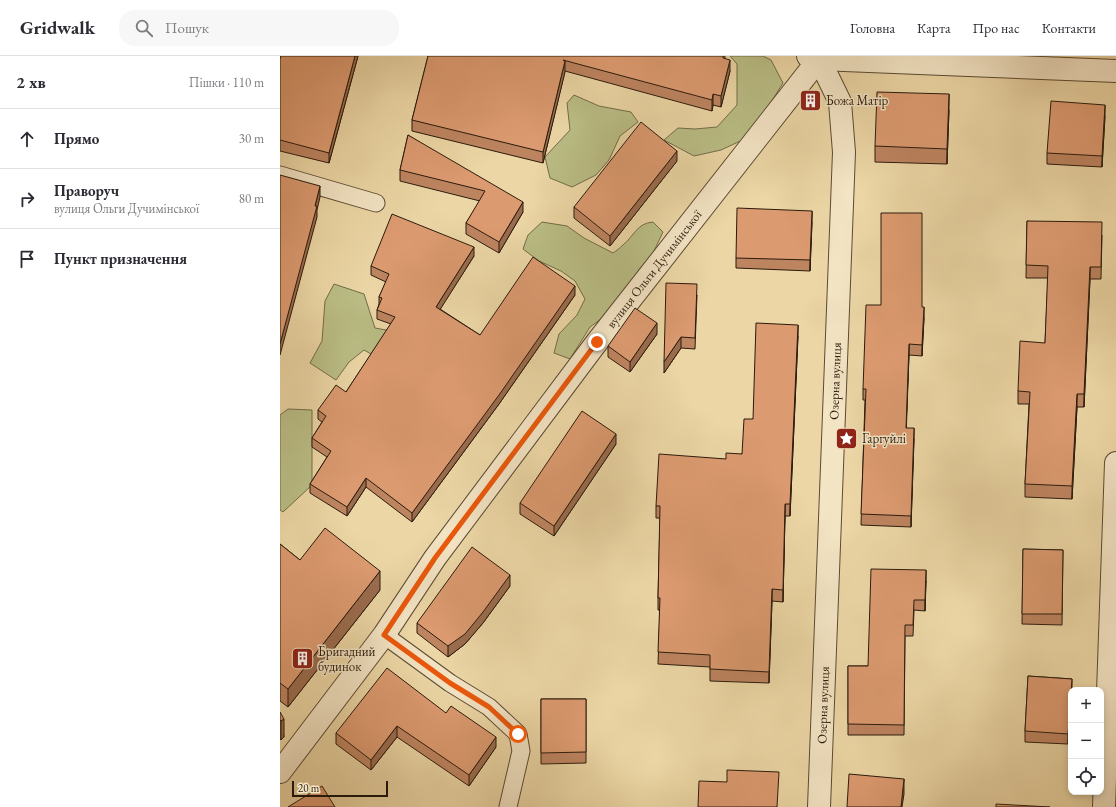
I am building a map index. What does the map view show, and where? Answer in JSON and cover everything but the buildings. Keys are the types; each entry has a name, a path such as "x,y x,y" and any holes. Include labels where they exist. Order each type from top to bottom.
{"street":[{"path":"815,57 1116,71"},
{"name":"вулиця Ольги Дучимінської","path":"280,772 384,635 435,558 597,342 815,57"},
{"name":"Озерна вулиця","path":"815,57 840,102 844,152 819,807"},
{"path":"1104,807 1116,463"}],"lane":[{"path":"280,174 376,203"},
{"path":"384,635 450,683 489,707 518,734 521,751 508,807"}],"green space":[{"path":"730,56 763,56 771,60 783,83 749,137 721,150 694,156 664,140 678,128 695,129 717,127 737,105 737,64"},
{"path":"574,95 599,106 631,112 638,122 620,136 609,160 596,175 572,187 550,178 545,157 570,130 567,103"},
{"path":"542,222 567,226 584,238 613,253 627,241 639,227 643,225 653,222 663,232 653,253 638,271 624,296 609,313 590,327 570,359 554,353 559,334 577,315 585,299 575,281 561,271 539,261 523,249 528,235"},
{"path":"334,284 364,294 375,328 386,330 402,321 395,368 364,350 349,362 336,380 310,363 322,341 325,301"},
{"path":"288,409 312,410 312,485 283,512 280,510 280,415"}],"place":[{"name":"Божа Матір","path":"811,100"},
{"name":"Гаргуйлі","path":"847,438"},
{"name":"Бригадний будинок","path":"303,658"}],"route":[{"path":"518,734 489,707 450,683 384,635 435,558 597,342"}]}
